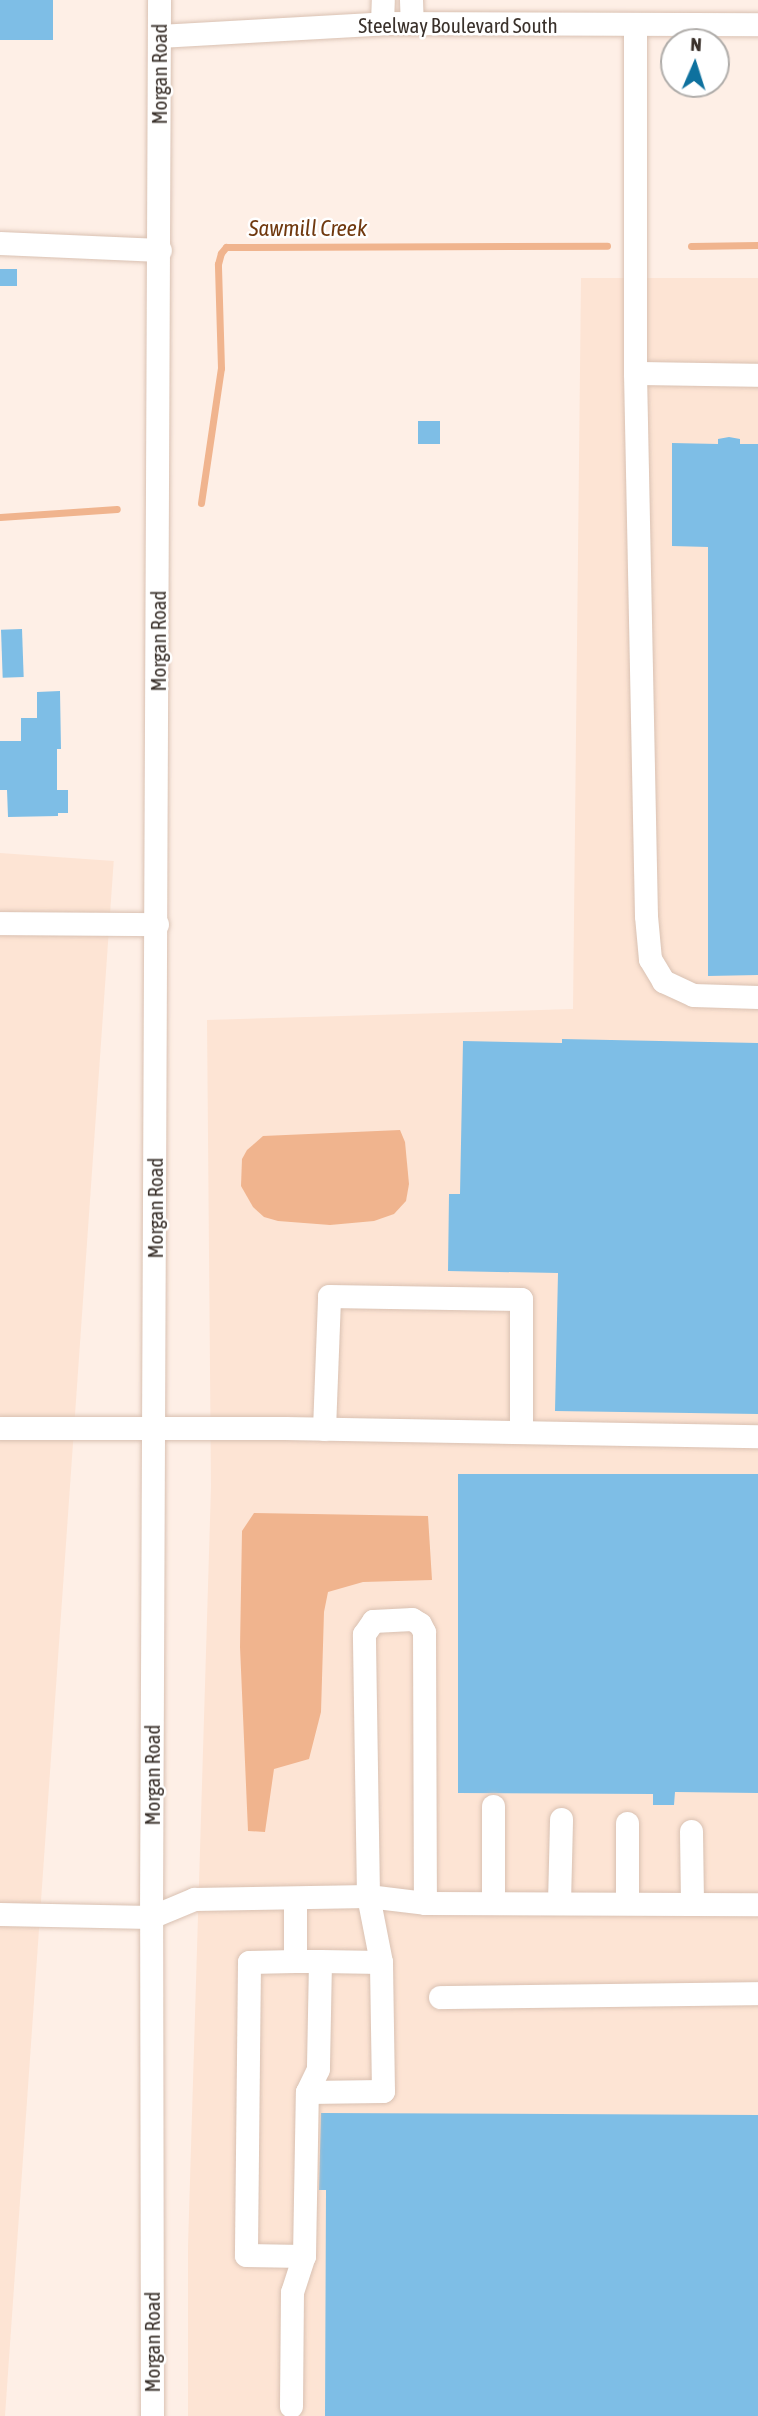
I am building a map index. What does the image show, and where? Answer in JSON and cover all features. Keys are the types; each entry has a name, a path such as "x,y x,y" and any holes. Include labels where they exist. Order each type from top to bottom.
{"street":[{"name":"Morgan Road","path":"152,2416 151,1917 159,0"},
{"path":"382,23 383,0"},
{"name":"Steelway Boulevard South","path":"159,36 382,23 412,11 635,25 758,24"},
{"path":"635,25 635,373 646,916 650,959 663,981 693,995 758,997"},
{"path":"0,243 160,250"},
{"path":"635,373 758,375"},
{"path":"0,923 157,924"},
{"path":"324,1429 329,1296 521,1299 521,1432"},
{"path":"0,1428 324,1429 758,1436"},
{"path":"307,2092 383,2091 381,1962 368,1896 364,1634 373,1621 412,1619 420,1624 424,1632 425,1903"},
{"path":"493,1806 493,1903"},
{"path":"559,1903 561,1819"},
{"path":"627,1823 627,1903"},
{"path":"691,1831 692,1903"},
{"path":"0,1914 151,1917 194,1899 368,1896 425,1903 758,1904"},
{"path":"295,1899 295,1961"},
{"path":"291,2406 292,2292 304,2256 307,2092 318,2068 320,1961"},
{"path":"304,2256 246,2256 249,1962 381,1962"},
{"path":"440,1997 758,1993"}],"shaded area":[{"path":"581,278 758,278 758,2416 188,2416 188,2246 211,1487 207,1020 573,1009"},
{"path":"0,853 114,861 5,2416 0,2416"},
{"path":"400,1130 405,1142 409,1184 406,1201 394,1214 374,1221 330,1225 278,1221 264,1217 253,1207 241,1186 242,1159 247,1150 263,1136"},
{"path":"254,1513 428,1516 432,1580 363,1582 328,1592 324,1612 321,1712 309,1759 274,1769 265,1832 248,1831 240,1647 242,1531"}],"building":[{"path":"0,0 53,0 53,40 0,40"},
{"path":"0,269 17,269 17,286 0,286"},
{"path":"418,421 440,421 440,444 418,444"},
{"path":"718,439 740,439 740,444 758,444 758,975 708,976 708,547 672,546 672,443 718,444"},
{"path":"22,629 24,677 3,678 1,630"},
{"path":"60,691 61,749 57,749 57,790 68,790 68,813 58,813 58,816 8,817 7,790 0,790 0,741 21,741 21,718 37,718 37,692"},
{"path":"562,1039 758,1043 758,1414 555,1411 558,1273 448,1271 449,1194 460,1194 463,1041 562,1043"},
{"path":"458,1474 758,1474 758,1793 675,1792 674,1805 653,1805 653,1794 458,1793"},
{"path":"321,2113 758,2115 758,2416 325,2416 326,2190 319,2190"}],"waterway":[{"name":"Sawmill Creek","path":"691,246 758,245"},
{"name":"Sawmill Creek","path":"201,503 221,368 218,264 226,247 607,246"},
{"name":"Sawmill Creek","path":"0,517 117,509"}]}
